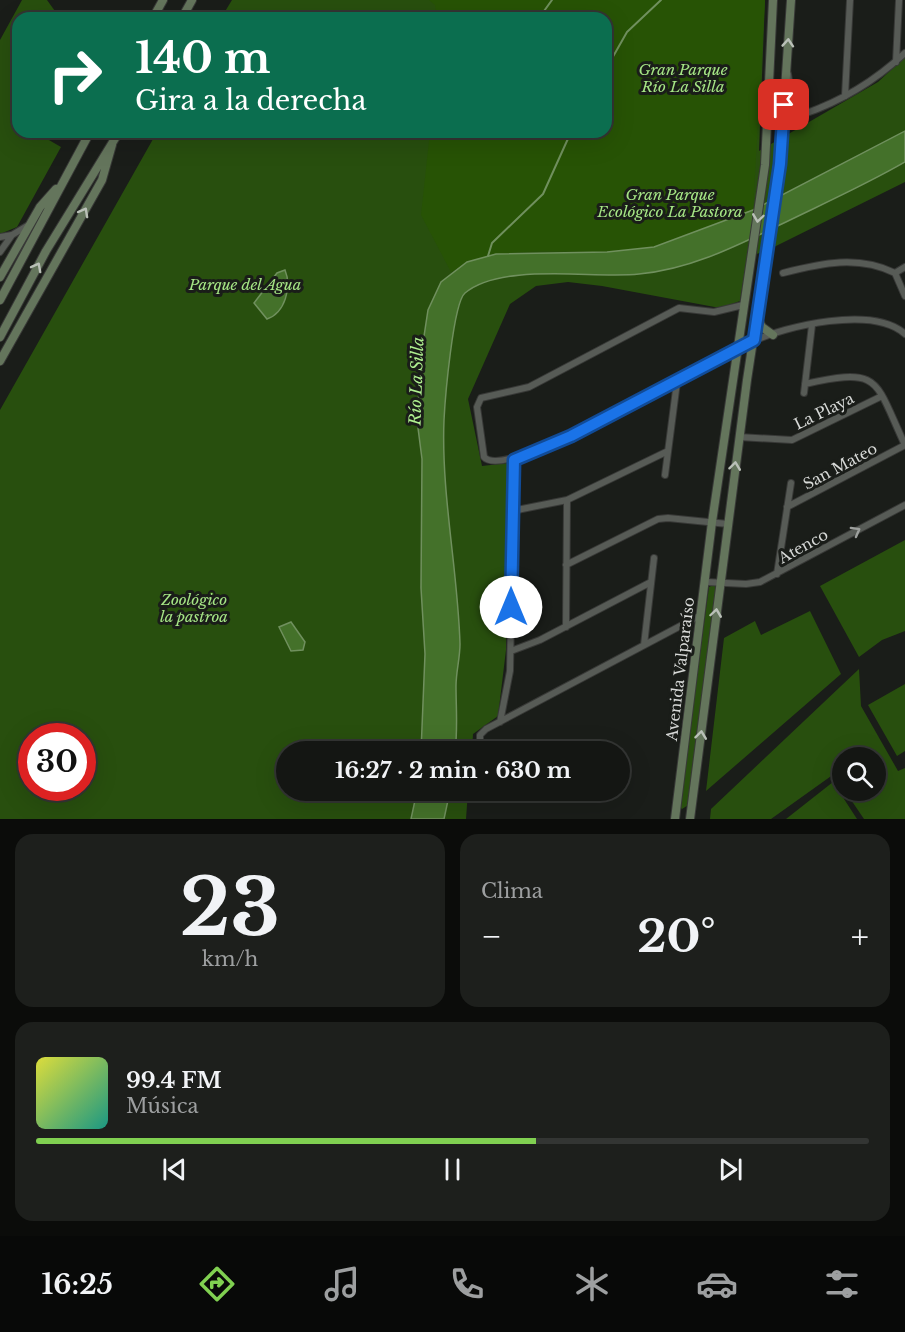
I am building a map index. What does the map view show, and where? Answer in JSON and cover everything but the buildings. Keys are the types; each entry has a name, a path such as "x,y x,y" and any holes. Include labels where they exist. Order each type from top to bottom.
{"main road":[{"name":"Avenida Valparaíso","path":"675,819 712,522 765,165 773,0"},
{"name":"Avenida Valparaíso","path":"690,819 739,437 780,164 791,0"},
{"path":"0,300 87,138"},
{"path":"0,337 46,251 116,138"},
{"path":"0,361 102,180 112,145"},
{"path":"0,277 48,195 61,184"},
{"path":"757,317 762,327 773,335"}],"street":[{"path":"845,96 850,0"},
{"path":"896,62 899,0"},
{"path":"786,69 791,84 793,108 798,114 815,110 845,96 896,62 905,53"},
{"path":"0,252 12,236 30,224"},
{"path":"0,237 12,236"},
{"path":"783,273 834,262 861,261 896,273 905,296"},
{"path":"896,273 905,267"},
{"path":"743,305 714,312 679,308 529,387 486,396 478,401 484,457 487,460 514,460 571,436 754,340 812,325 851,319 882,322 904,331"},
{"path":"804,393 812,325"},
{"path":"805,384 857,375 869,379 882,396 905,445"},
{"path":"665,475 677,382"},
{"name":"La Playa","path":"739,437 792,440 882,396"},
{"name":"San Mateo","path":"787,507 905,445"},
{"path":"512,512 567,500 668,451"},
{"path":"500,722 508,688 511,651 514,460"},
{"path":"777,574 791,483"},
{"path":"566,627 567,500"},
{"name":"Atenco","path":"705,582 760,582 905,505"},
{"path":"566,565 658,519 728,524"},
{"path":"644,645 654,558"},
{"path":"511,651 540,640 651,582"},
{"path":"481,741 481,733 500,722 701,615"}],"green space":[{"path":"22,0 47,0 56,12 15,12"},
{"path":"232,0 765,0 759,151 878,82 905,57 905,182 747,258 740,301 720,308 568,282 536,286 510,304 468,399 482,466 508,463 506,650 498,716 473,734 473,741 276,741 276,801 467,801 466,819 0,819 0,410 154,138 612,138 612,12 225,12"},
{"name":"Gran Parque Río La Silla","path":"429,0 765,0 753,210 691,236 654,247 629,251 550,251 498,255 473,261 451,272 421,215 429,138 612,138 612,12 436,12 435,5"},
{"path":"12,18 12,138 45,138 61,147 17,227 0,234 0,40"},
{"path":"905,540 905,631 882,640 859,657 820,586"},
{"path":"713,585 718,588 690,804 682,809 679,806 709,587"},
{"path":"810,611 841,674 706,791 724,638 755,621 761,635"},
{"path":"859,669 861,706 884,747 832,747 832,775 771,819 710,819 711,809"},
{"path":"905,684 905,751 897,756 868,705"},
{"path":"886,750 898,771 905,768 905,819 864,819 852,801 886,801"},
{"path":"832,783 832,801 845,801 857,819 786,819"}],"shaded area":[{"path":"905,131 905,162 752,238 697,261 639,274 549,274 501,278 481,283 465,293 453,332 444,420 447,504 459,616 456,741 421,741 425,654 421,588 422,459 418,428 419,369 428,310 441,282 467,262 496,254 607,252 654,247 753,210"},
{"path":"285,270 288,284 285,299 278,311 267,319 254,303 277,273"},
{"path":"291,622 305,642 303,650 291,651 279,627"},
{"path":"415,801 448,801 444,819 411,819"}],"waterway":[{"path":"543,12 552,0"},
{"path":"612,58 627,32 661,0"},
{"path":"488,256 492,243 543,194 568,138"}],"route":[{"path":"511,607 514,460 571,436 754,340 780,164 784,105"}],"park label":[{"name":"Gran Parque Ecológico La Pastora","path":"670,202"},
{"name":"Parque del Agua","path":"245,284"},
{"name":"Zoológico la pastroa","path":"194,608"}],"water label":[{"name":"Río La Silla","path":"416,381"}]}
